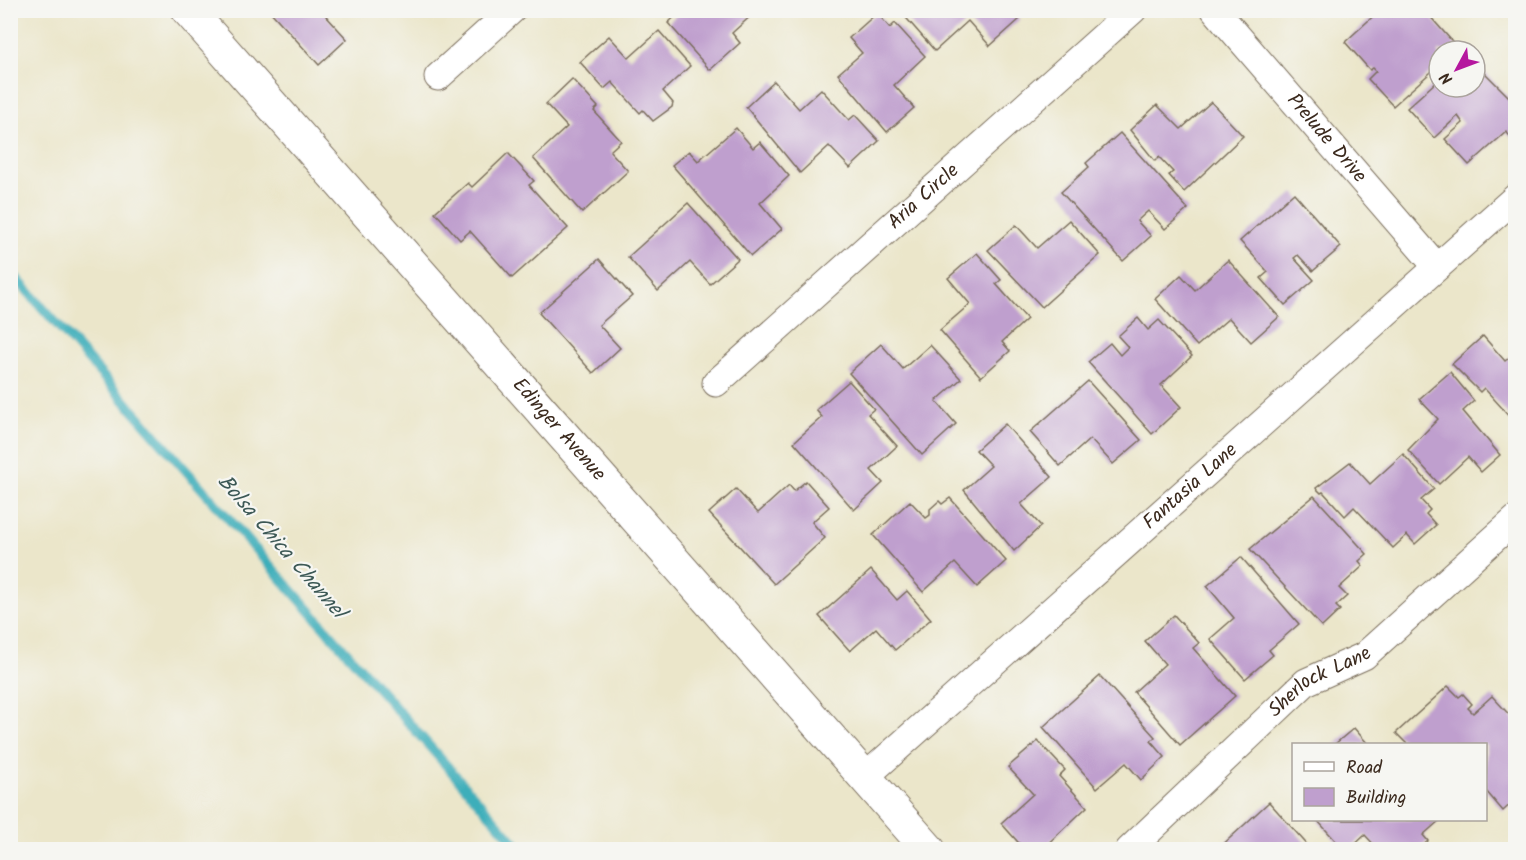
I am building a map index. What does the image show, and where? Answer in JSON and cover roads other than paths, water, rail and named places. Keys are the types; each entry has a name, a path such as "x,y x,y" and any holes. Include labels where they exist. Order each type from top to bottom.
{"main road":[{"name":"Edinger Avenue","path":"188,10 929,849"}],"street":[{"path":"438,77 512,10"},
{"name":"Aria Circle","path":"716,383 1133,10"},
{"name":"Prelude Drive","path":"1215,10 1437,267"},
{"name":"Fantasia Lane","path":"865,777 1515,197"},
{"name":"Sherlock Lane","path":"1129,849 1306,682 1364,656 1515,519"}],"waterway":[{"name":"Bolsa Chica Channel","path":"10,271 521,850"}]}
